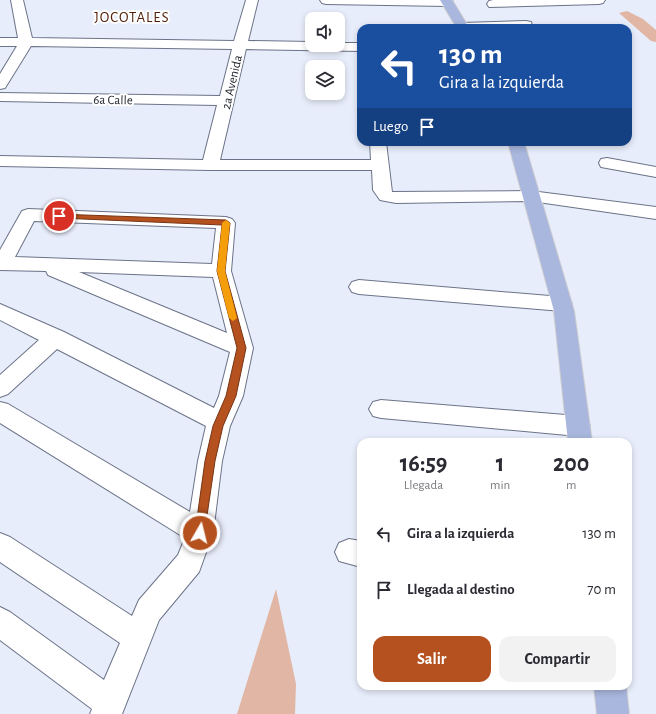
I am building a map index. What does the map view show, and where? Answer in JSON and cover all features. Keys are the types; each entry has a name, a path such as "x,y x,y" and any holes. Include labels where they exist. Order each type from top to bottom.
{"main road":[{"path":"447,1 461,24"},
{"path":"517,146 562,304 579,434"},
{"path":"610,690 613,714"}],"street":[{"path":"0,85 26,42 17,0"},
{"name":"2a Avenida","path":"210,165 252,0"},
{"path":"326,0 447,1"},
{"path":"492,2 599,0"},
{"path":"492,2 506,24"},
{"path":"0,42 357,47"},
{"name":"6a Calle","path":"0,97 226,101"},
{"path":"378,146 382,190 386,196 396,198 531,196 656,213"},
{"path":"0,161 210,165 379,165"},
{"path":"607,164 656,172"},
{"path":"0,622 108,709 150,610 189,563 200,533 210,461 220,422 231,396 242,348 221,271 226,223 28,215 1,263 221,271"},
{"path":"42,264 242,348"},
{"path":"359,287 562,304"},
{"path":"0,311 220,422"},
{"path":"0,388 56,338"},
{"path":"381,409 579,434"},
{"path":"0,411 200,533"},
{"path":"3,554 138,637"}],"shaded area":[{"path":"627,11 643,19 656,30 656,42 651,41 619,13"},
{"path":"276,589 296,684 295,714 237,714"}],"slow traffic":[{"path":"226,223 221,271 233,318"}],"district":[{"name":"JOCOTALES","path":"132,17"}],"route":[{"path":"59,216 226,223 221,271 242,348 231,396 218,426 210,461 200,533"}]}
